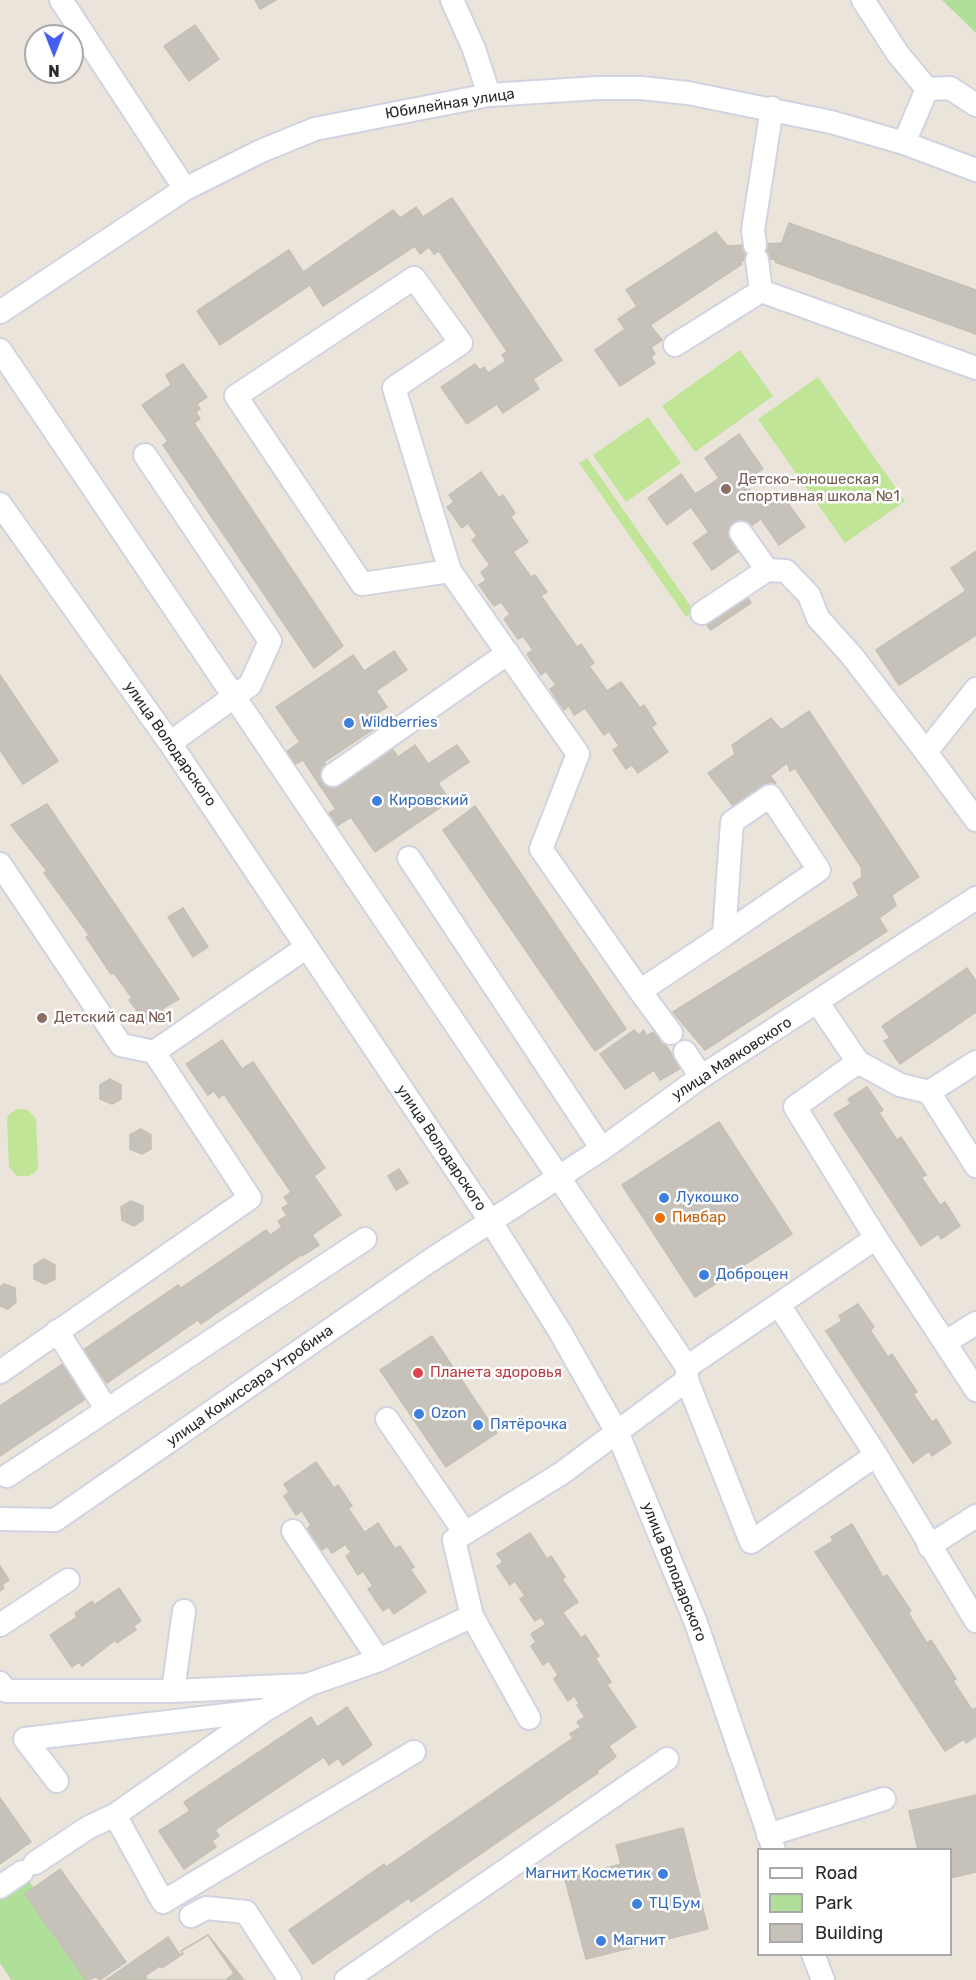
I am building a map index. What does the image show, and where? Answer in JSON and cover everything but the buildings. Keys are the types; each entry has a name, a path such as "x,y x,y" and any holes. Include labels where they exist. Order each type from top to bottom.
{"street":[{"path":"61,0 185,189"},
{"path":"452,0 474,49 489,95"},
{"path":"862,0 898,54 927,89"},
{"name":"Юбилейная улица","path":"0,312 185,189 261,151 315,129 489,95 598,88 641,88 688,93 772,108 904,143 976,170"},
{"path":"927,89 950,88 976,105"},
{"path":"904,143 927,89"},
{"path":"761,291 753,230 772,108"},
{"path":"450,571 362,584 236,396 414,278 461,343 394,388 450,571 578,754 541,849 639,991 671,1033"},
{"path":"675,345 761,291"},
{"path":"761,291 976,368"},
{"path":"0,350 234,698 318,785 371,900 559,1176 687,1374 751,1542 876,1455"},
{"path":"146,455 270,641 250,685 170,743"},
{"name":"улица Володарского","path":"0,504 170,743 491,1222 559,1330 618,1434 696,1623 771,1842"},
{"path":"741,533 767,570"},
{"path":"702,613 767,570 786,571 808,595 818,618 852,656 976,820"},
{"path":"318,785 508,653"},
{"path":"926,752 976,689"},
{"path":"639,991 724,935 819,870 770,796 732,822 724,935"},
{"path":"410,858 602,1149"},
{"path":"0,864 121,1045 154,1052 250,1198 0,1372"},
{"name":"улица Маяковского","path":"491,1222 602,1149 701,1077 818,1003 976,898"},
{"path":"154,1052 307,946"},
{"path":"818,1003 858,1062 900,1085 929,1092 976,1166"},
{"path":"685,1052 701,1077"},
{"path":"858,1062 795,1107 876,1238 976,1390"},
{"path":"929,1092 976,1062"},
{"name":"улица Комиссара Утробина","path":"0,1519 56,1520 491,1222"},
{"path":"529,1718 472,1616 454,1540 562,1473 618,1434 687,1374 779,1305 876,1238"},
{"path":"7,1476 365,1239"},
{"path":"779,1305 876,1455 976,1621"},
{"path":"946,1342 976,1323"},
{"path":"57,1331 107,1410"},
{"path":"387,1419 465,1533"},
{"path":"929,1546 976,1516"},
{"path":"294,1531 379,1660"},
{"path":"0,1625 68,1580"},
{"path":"173,1691 184,1611"},
{"path":"0,1887 89,1827 115,1815 265,1710 310,1684 379,1660 472,1616"},
{"path":"0,1683 6,1691 173,1691 310,1684"},
{"path":"57,1781 25,1739 265,1710"},
{"path":"115,1815 163,1902 414,1752"},
{"path":"346,1980 668,1759"},
{"path":"771,1842 884,1799"},
{"path":"191,1917 206,1908 246,1912 290,1980"},
{"path":"814,1956 823,1980"}],"green space":[{"path":"942,0 976,0 976,33"},
{"path":"740,350 773,396 695,452 662,406"},
{"path":"818,377 905,501 845,543 758,419"},
{"path":"648,417 681,463 626,502 593,455"},
{"path":"587,458 694,611 686,617 579,463"},
{"path":"17,1109 28,1110 36,1119 38,1165 37,1171 29,1176 17,1176 9,1167 7,1121 8,1115"},
{"path":"29,1881 34,1888 25,1894 86,1980 11,1980 0,1963 0,1900"}],"place":[{"name":"Детско-юношеская спортивная школа №1","path":"726,489"},
{"name":"Wildberries","path":"349,723"},
{"name":"Кировский","path":"377,801"},
{"name":"Детский сад №1","path":"42,1018"},
{"name":"Лукошко","path":"664,1198"},
{"name":"Пивбар","path":"660,1218"},
{"name":"Доброцен","path":"704,1275"},
{"name":"Планета здоровья","path":"418,1373"},
{"name":"Ozon","path":"419,1414"},
{"name":"Пятёрочка","path":"478,1425"},
{"name":"Магнит Косметик","path":"663,1874"},
{"name":"ТЦ Бум","path":"637,1904"},
{"name":"Магнит","path":"601,1941"}]}
